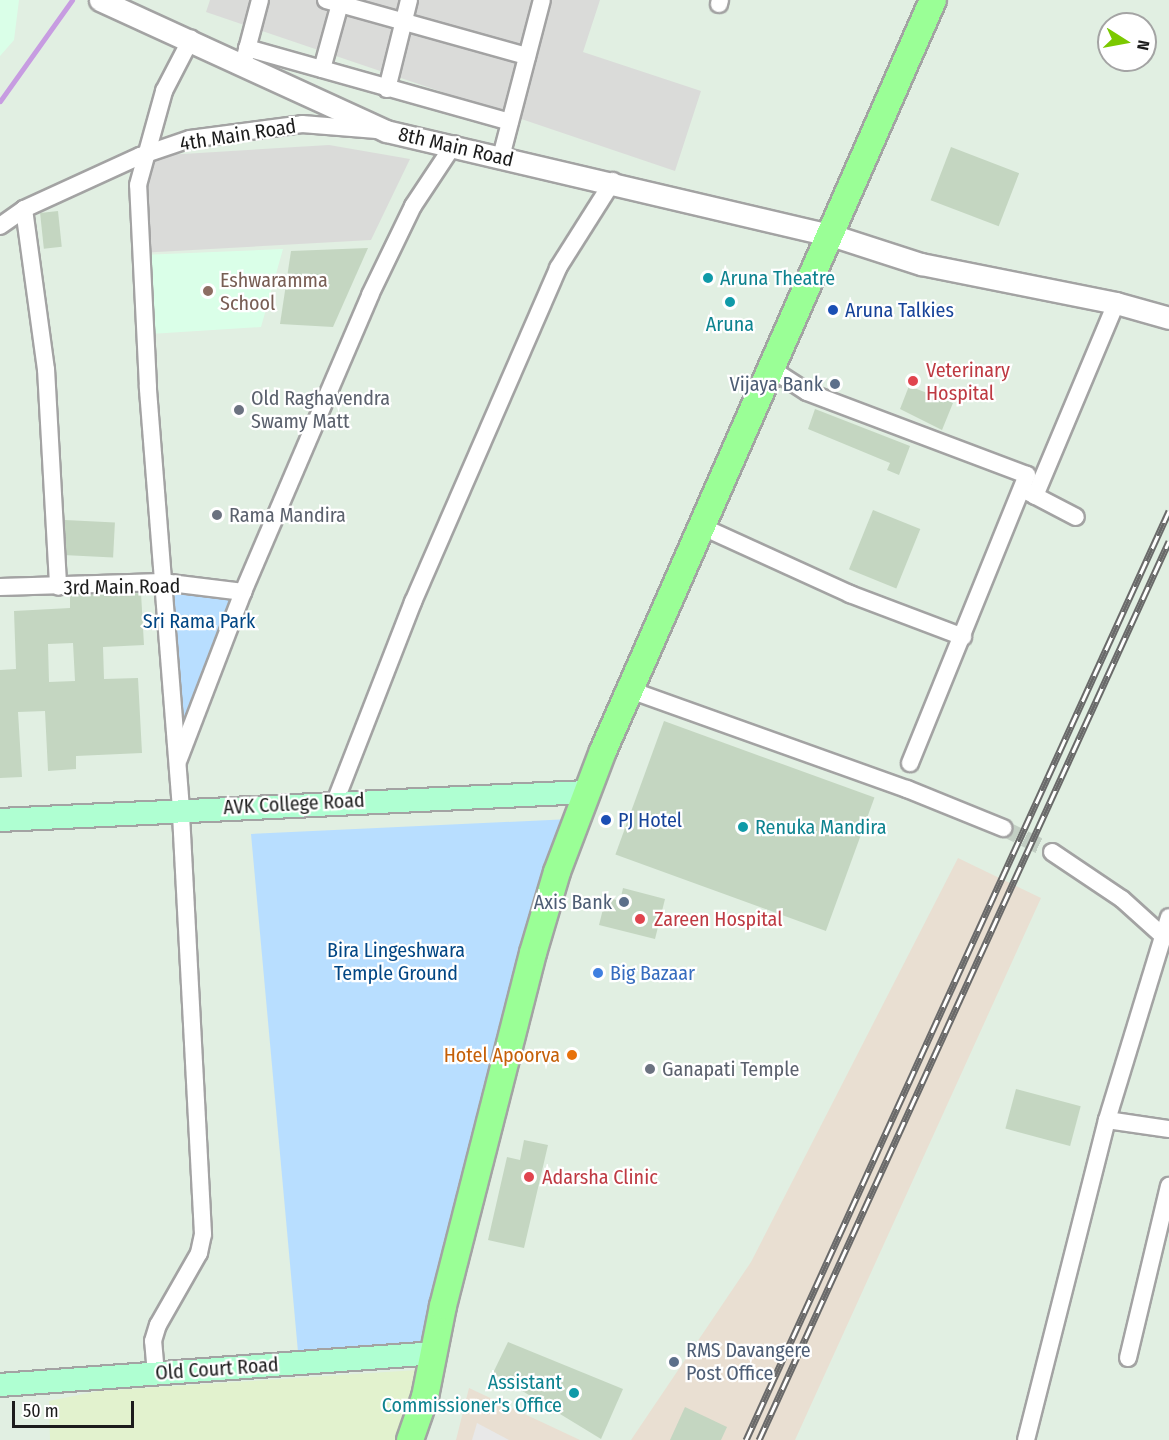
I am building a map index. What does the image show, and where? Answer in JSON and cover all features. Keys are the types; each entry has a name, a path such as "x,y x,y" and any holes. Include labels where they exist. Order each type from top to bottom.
{"main road":[{"path":"410,1440 435,1353 532,953 588,792 630,690 773,370 933,0"},
{"name":"AVK College Road","path":"0,820 181,809 588,792"},
{"name":"Old Court Road","path":"0,1386 435,1353"}],"street":[{"name":"8th Main Road","path":"100,0 191,39 245,58 387,130 613,181 741,218 831,235 921,264 1116,303 1169,318"},
{"path":"260,0 245,58 322,69 510,122"},
{"path":"387,89 409,0"},
{"path":"501,157 542,0"},
{"path":"322,69 336,1 528,56"},
{"path":"156,1374 153,1341 158,1325 199,1252 203,1234 181,809 162,582 138,240 144,155 164,91 191,39"},
{"name":"4th Main Road","path":"0,226 24,209 144,155 190,140 302,124 387,130"},
{"path":"177,763 243,592 370,295 413,206 454,144"},
{"path":"335,802 413,602 558,268 613,181"},
{"path":"24,209 46,369 58,587"},
{"path":"910,764 963,637 1116,303"},
{"path":"773,370 807,392 1027,475 1028,493"},
{"path":"1028,493 1076,517"},
{"path":"703,527 850,594 963,637"},
{"name":"3rd Main Road","path":"0,588 162,582 243,592"},
{"path":"630,690 907,789 1003,828"},
{"path":"1052,852 1122,899 1163,936"},
{"path":"1026,1440 1107,1120 1169,917"},
{"path":"1107,1120 1169,1130"},
{"path":"1128,1358 1169,1186"}],"shaded area":[{"path":"0,0 19,0 14,40 0,56"},
{"path":"210,0 600,0 583,52 701,91 675,171 206,12"},
{"path":"329,145 410,159 371,240 139,253 134,157"},
{"name":"Eshwaramma School","path":"283,249 261,327 150,334 141,255"},
{"path":"958,858 1041,898 795,1440 631,1440 751,1262"},
{"path":"432,1369 412,1440 50,1440 49,1401 99,1391"},
{"path":"469,1388 580,1440 456,1440"},
{"path":"477,1423 509,1440 472,1440"}],"green space":[{"name":"Sri Rama Park","path":"168,590 238,596 180,744"},
{"name":"Bira Lingeshwara Temple Ground","path":"571,819 431,1344 298,1352 251,834"}],"building":[{"path":"951,147 1019,173 999,226 931,200"},
{"path":"58,211 62,247 44,249 40,213"},
{"path":"368,248 333,327 280,324 291,251"},
{"path":"909,386 953,403 942,430 900,409"},
{"path":"815,409 910,446 899,475 887,470 890,463 808,429"},
{"path":"873,510 920,529 896,588 849,569"},
{"path":"65,520 115,523 113,558 63,555"},
{"path":"141,593 144,645 103,647 104,679 138,678 142,753 76,756 76,769 48,771 45,711 18,712 22,777 0,778 0,670 16,669 14,611 70,608 70,595","holes":["73,643 75,681 49,682 48,644"]},
{"name":"Renuka Mandira","path":"664,721 874,798 826,931 615,854"},
{"path":"623,888 665,899 655,939 599,925 606,897 620,901"},
{"path":"1016,1089 1081,1106 1070,1146 1005,1129"},
{"path":"524,1140 548,1145 524,1248 488,1240 507,1157 520,1160"},
{"name":"Assistant Commissioner's Office","path":"508,1342 623,1389 601,1439 493,1373"},
{"path":"685,1407 727,1427 721,1440 670,1440"}],"waterway":[{"path":"0,101 72,0"}],"tunnel":[{"path":"1003,828 1052,852"}],"railway":[{"path":"746,1440 1169,511"},
{"path":"759,1440 1169,541"}],"place":[{"name":"Aruna Theatre","path":"708,278"},
{"name":"Eshwaramma School","path":"208,291"},
{"name":"Aruna","path":"730,302"},
{"name":"Aruna Talkies","path":"833,310"},
{"name":"Veterinary Hospital","path":"913,381"},
{"name":"Vijaya Bank","path":"835,384"},
{"name":"Old Raghavendra Swamy Matt","path":"239,410"},
{"name":"Rama Mandira","path":"217,515"},
{"name":"PJ Hotel","path":"606,820"},
{"name":"Renuka Mandira","path":"743,827"},
{"name":"Axis Bank","path":"624,902"},
{"name":"Zareen Hospital","path":"640,919"},
{"name":"Big Bazaar","path":"598,973"},
{"name":"Hotel Apoorva","path":"572,1055"},
{"name":"Ganapati Temple","path":"650,1069"},
{"name":"Adarsha Clinic","path":"529,1177"},
{"name":"RMS Davangere Post Office","path":"674,1362"},
{"name":"Assistant Commissioner's Office","path":"574,1393"}]}
